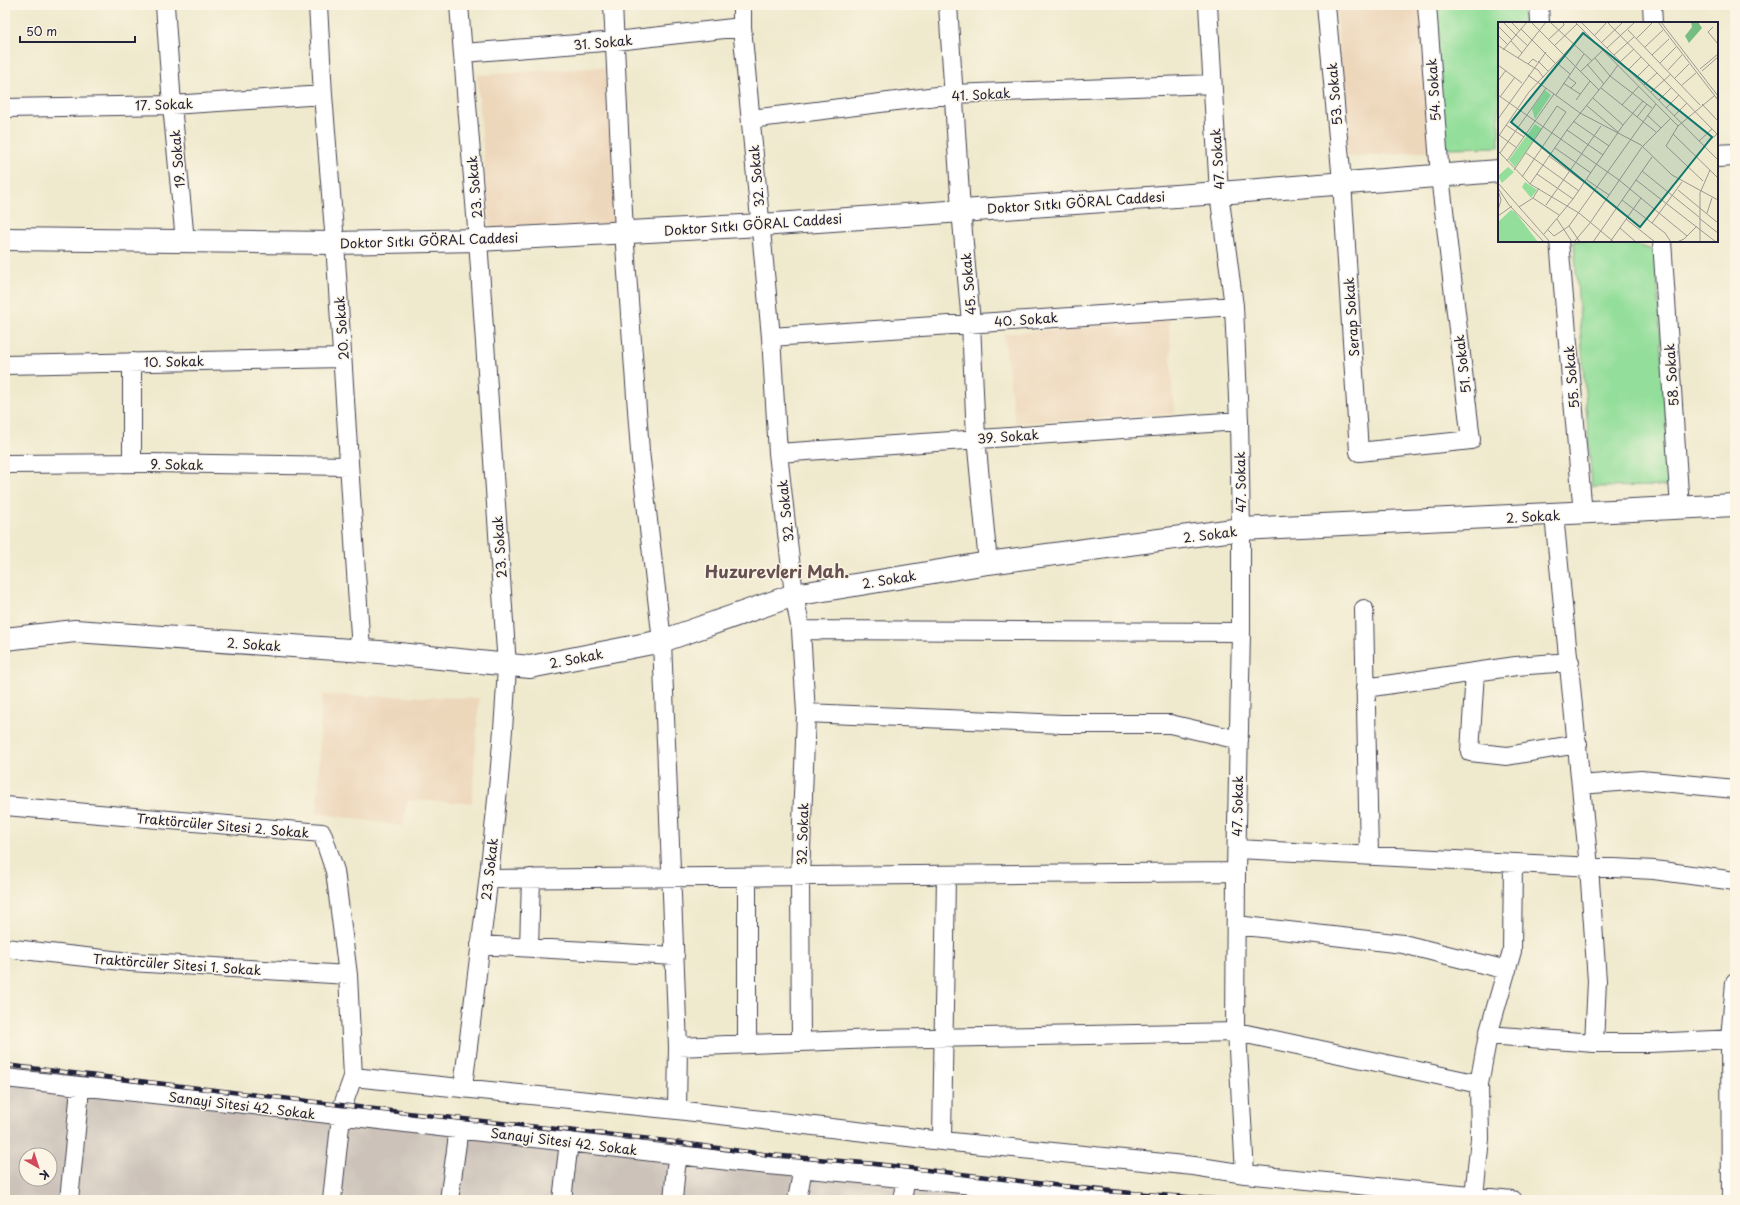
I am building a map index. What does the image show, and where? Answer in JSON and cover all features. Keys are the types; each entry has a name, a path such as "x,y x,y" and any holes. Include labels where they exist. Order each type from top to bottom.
{"street":[{"name":"19. Sokak","path":"165,5 172,105 185,241"},
{"name":"20. Sokak","path":"318,5 361,651"},
{"name":"23. Sokak","path":"459,5 478,240 507,666 503,735 489,879 463,1087"},
{"path":"613,5 616,41 624,232 640,451 662,641 678,1047 677,1110"},
{"name":"32. Sokak","path":"742,5 742,27 771,337 778,453 794,595 801,630 806,713 800,877 801,1042"},
{"name":"45. Sokak","path":"948,5 961,210 971,323 976,438 988,563"},
{"name":"47. Sokak","path":"1208,5 1219,193 1234,306 1239,421 1241,632 1236,872 1236,1032 1245,1174"},
{"name":"53. Sokak","path":"1326,5 1342,182"},
{"name":"54. Sokak","path":"1427,5 1440,176"},
{"path":"1539,5 1540,22"},
{"path":"1652,5 1653,22"},
{"name":"31. Sokak","path":"463,53 616,41 742,27"},
{"name":"41. Sokak","path":"751,119 953,94 1212,84"},
{"name":"17. Sokak","path":"5,108 172,105 323,95"},
{"path":"1718,156 1735,155"},
{"name":"Doktor Sıtkı GÖRAL Caddesi","path":"5,239 335,243 478,240 761,225 1219,193 1342,182 1498,171"},
{"name":"51. Sokak","path":"1359,452 1471,440 1440,176"},
{"name":"Serap Sokak","path":"1342,182 1359,452"},
{"name":"55. Sokak","path":"1559,242 1583,514"},
{"name":"58. Sokak","path":"1662,242 1680,508"},
{"name":"40. Sokak","path":"771,337 1234,306"},
{"name":"10. Sokak","path":"5,366 342,358"},
{"path":"132,362 132,463"},
{"name":"39. Sokak","path":"778,453 976,438 1239,421"},
{"name":"9. Sokak","path":"5,464 132,463 349,466"},
{"name":"2. Sokak","path":"5,639 75,631 361,651 530,667 662,641 794,595 988,563 1241,529 1583,514 1735,505"},
{"path":"1554,515 1590,867 1597,981 1594,1044"},
{"path":"1364,609 1369,855"},
{"path":"801,630 1241,632"},
{"path":"1365,688 1516,666 1570,662"},
{"path":"1476,672 1470,752 1507,756 1578,744"},
{"path":"806,713 1054,724 1170,724 1239,740"},
{"path":"1581,785 1641,780 1735,789"},
{"name":"Traktörcüler Sitesi 2. Sokak","path":"5,806 322,833 335,871 348,975 353,1077 343,1105 341,1116 332,1200"},
{"path":"1237,849 1654,870 1735,881"},
{"path":"1474,1196 1480,1139 1480,1084 1488,1035 1512,951 1513,863"},
{"path":"489,879 1236,872"},
{"path":"942,1141 946,875"},
{"path":"747,876 747,1044"},
{"path":"529,948 531,878"},
{"path":"1236,925 1403,944 1507,970"},
{"path":"480,945 675,956"},
{"name":"Traktörcüler Sitesi 1. Sokak","path":"5,948 130,962 348,975"},
{"path":"1731,1200 1735,982"},
{"path":"678,1047 943,1038 1236,1032 1480,1084"},
{"path":"1488,1035 1594,1044 1733,1039"},
{"path":"353,1077 677,1110 942,1141 1194,1166 1245,1174 1512,1200"},
{"name":"Sanayi Sitesi 42. Sokak","path":"5,1083 79,1086 679,1155 906,1178 1011,1194 1124,1200"},
{"path":"69,1200 79,1100 79,1086"},
{"path":"449,1200 458,1129"},
{"path":"562,1200 569,1142"},
{"path":"673,1200 676,1167 679,1155"},
{"path":"797,1200 803,1168"},
{"path":"902,1200 906,1178"}],"shaded area":[{"path":"1336,5 1420,5 1434,151 1347,157"},
{"path":"606,67 617,224 490,232 477,75"},
{"path":"1169,320 1174,414 1015,423 1004,334"},
{"path":"322,695 479,698 472,803 408,800 403,826 317,813"},
{"path":"5,1083 1058,1200 5,1200"}],"green space":[{"path":"1435,5 1523,5 1524,22 1498,22 1498,147 1443,148"},
{"path":"1574,242 1628,242 1656,251 1670,486 1592,487"}],"railway":[{"path":"5,1065 416,1114 651,1139 770,1155 876,1164 1105,1191 1228,1200"}],"district":[{"name":"Huzurevleri Mah.","path":"777,571"}]}
